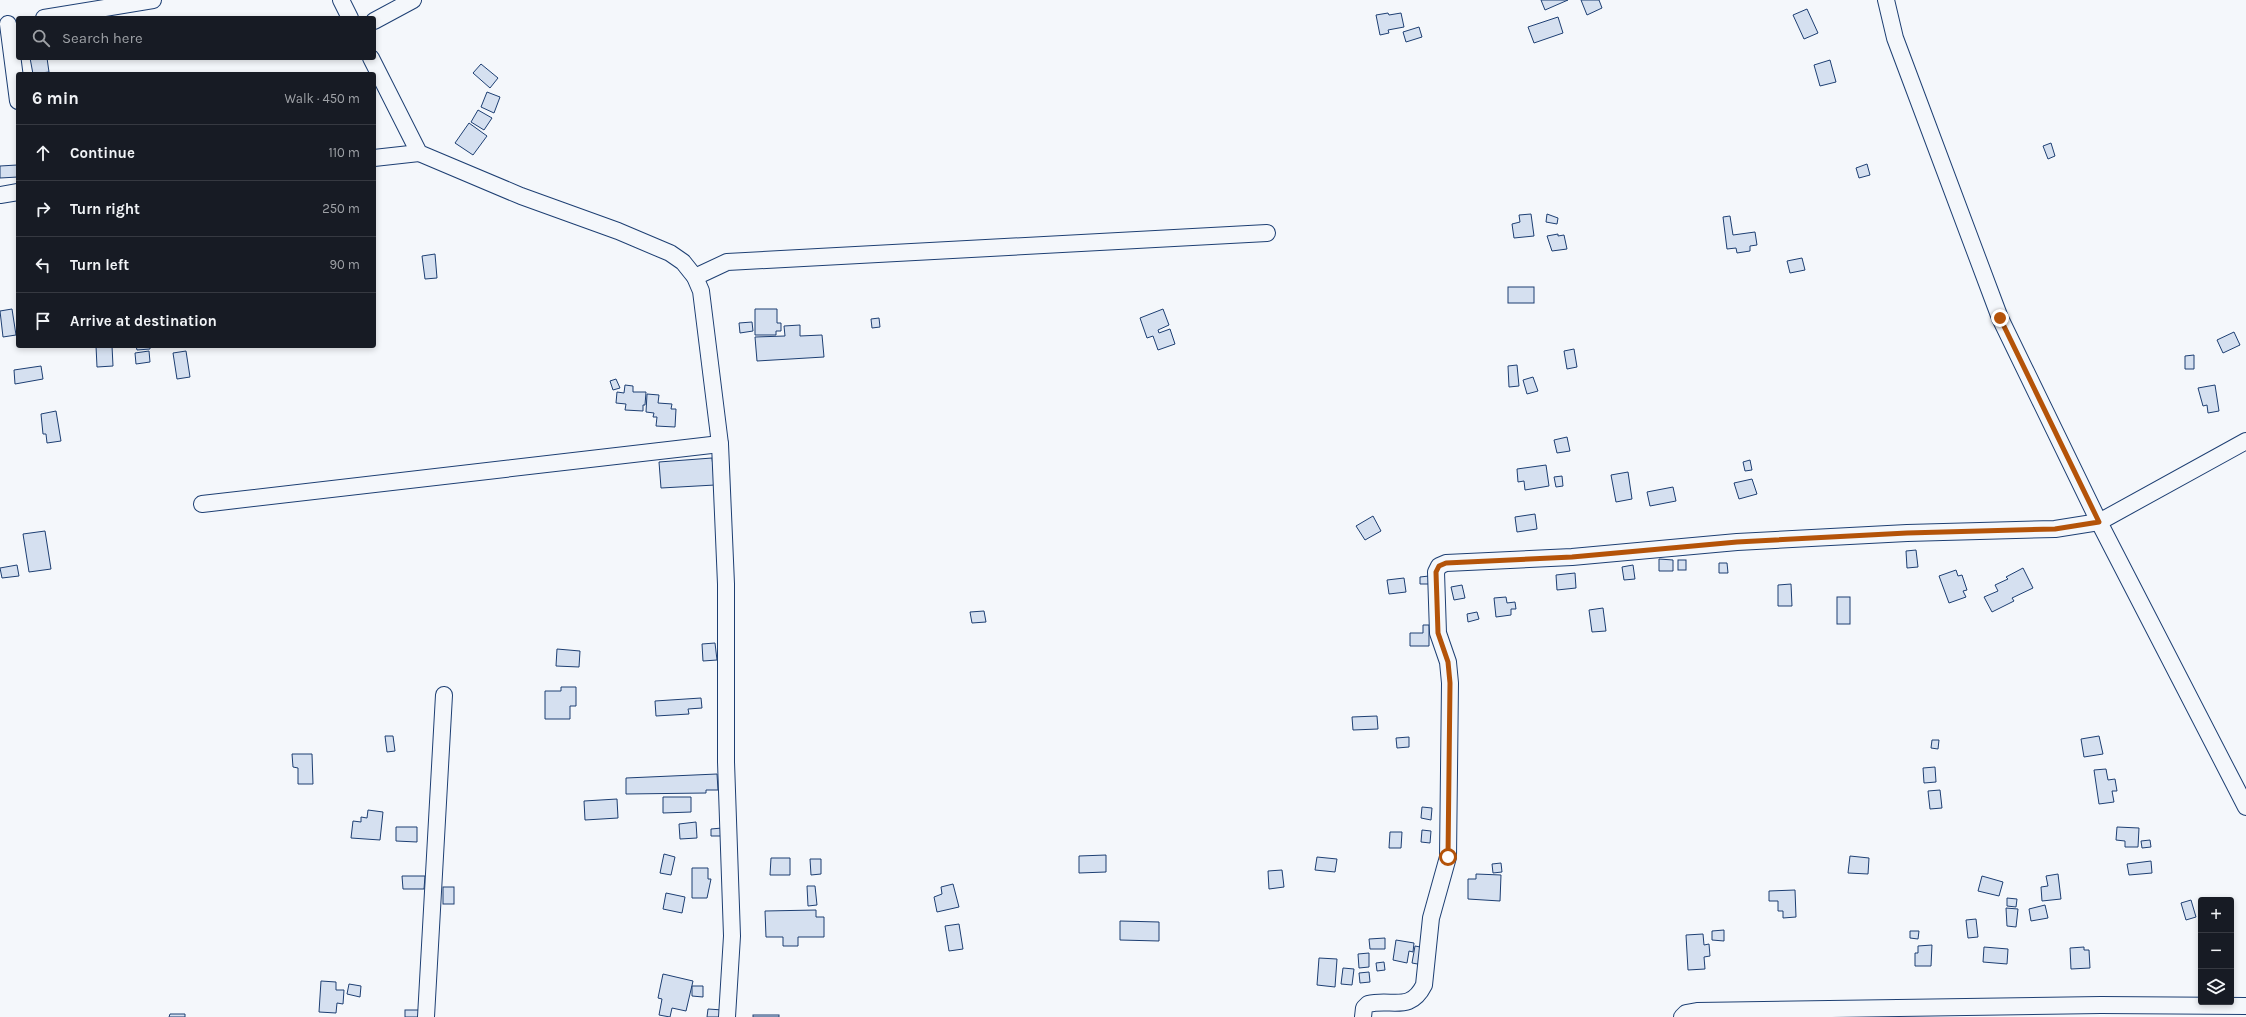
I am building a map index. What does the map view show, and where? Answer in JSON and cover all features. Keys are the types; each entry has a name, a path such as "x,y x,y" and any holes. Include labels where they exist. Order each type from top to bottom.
{"street":[{"path":"56,16 153,0"},
{"path":"341,0 349,16"},
{"path":"376,20 413,0"},
{"path":"1886,0 1895,38 2000,318 2099,522 2246,807"},
{"path":"9,24 16,84"},
{"path":"372,60 420,153"},
{"path":"376,158 420,153 521,196 618,231 670,253 683,262 695,277 701,290 720,444 726,584 726,762 732,936 727,1017"},
{"path":"0,195 16,192"},
{"path":"695,277 727,262 1267,233"},
{"path":"1362,1017 1364,1008 1368,1004 1407,1003 1415,999 1420,993 1424,985 1431,918 1448,857 1450,683 1448,662 1438,633 1436,572 1439,566 1446,563 1572,557 1737,542 1907,533 2055,529 2099,522 2246,441"},
{"path":"202,504 720,444"},
{"path":"426,1017 444,695"},
{"path":"1682,1017 1686,1013 1697,1011 2101,1011 2246,1006"}],"building":[{"path":"1541,0 1568,0 1545,10"},
{"path":"1581,0 1599,0 1602,8 1587,15"},
{"path":"1807,9 1818,33 1804,39 1793,15"},
{"path":"1388,13 1389,15 1401,13 1404,27 1388,30 1389,33 1380,35 1376,15"},
{"path":"1558,17 1563,33 1534,43 1528,27"},
{"path":"1419,27 1422,37 1406,42 1403,32"},
{"path":"30,60 47,60 49,72 33,72"},
{"path":"1830,60 1836,82 1820,86 1814,65"},
{"path":"481,64 498,78 490,88 473,73"},
{"path":"487,92 500,97 494,113 481,107"},
{"path":"478,110 492,118 484,130 471,122"},
{"path":"469,123 487,136 473,155 455,143"},
{"path":"2051,143 2055,156 2048,159 2043,146"},
{"path":"1867,164 1870,175 1859,178 1856,168"},
{"path":"16,165 16,177 0,178 0,166"},
{"path":"1531,214 1534,236 1514,238 1512,224 1520,222 1519,215"},
{"path":"1547,214 1558,218 1557,224 1546,222"},
{"path":"1730,216 1733,235 1755,232 1757,245 1750,246 1750,251 1737,253 1736,248 1727,249 1723,217"},
{"path":"1558,234 1558,236 1564,235 1567,249 1552,251 1547,236"},
{"path":"435,254 437,278 425,279 422,256"},
{"path":"1802,258 1805,270 1790,273 1787,261"},
{"path":"1508,287 1534,287 1534,303 1508,303"},
{"path":"12,309 16,335 3,337 0,311"},
{"path":"755,309 777,309 777,323 781,323 781,331 776,331 776,335 755,335"},
{"path":"1163,309 1169,325 1158,330 1159,333 1170,329 1175,344 1158,350 1153,336 1147,338 1140,318"},
{"path":"879,318 880,327 872,328 871,319"},
{"path":"752,322 753,331 740,333 739,323"},
{"path":"800,325 800,336 822,335 824,357 757,361 755,337 785,336 784,326"},
{"path":"2234,332 2240,345 2223,353 2217,340"},
{"path":"96,348 112,348 113,366 97,367"},
{"path":"136,348 150,348 150,349 137,350"},
{"path":"1574,349 1577,367 1567,369 1564,351"},
{"path":"149,351 150,362 136,364 135,353"},
{"path":"186,351 190,377 177,379 173,353"},
{"path":"2194,355 2194,369 2185,369 2185,356"},
{"path":"1517,365 1519,386 1509,387 1508,366"},
{"path":"41,366 43,379 15,384 14,370"},
{"path":"1533,377 1538,391 1527,394 1523,380"},
{"path":"616,379 620,388 613,390 610,381"},
{"path":"625,385 633,386 633,392 646,392 643,411 625,410 626,404 616,403 617,392 624,393"},
{"path":"2215,385 2219,411 2208,413 2207,405 2203,406 2198,388"},
{"path":"647,394 659,395 658,403 672,404 671,409 676,409 675,427 656,426 657,417 653,417 654,413 646,412"},
{"path":"56,411 61,441 47,443 46,434 43,434 41,414"},
{"path":"1567,437 1570,451 1557,453 1554,440"},
{"path":"712,458 715,485 661,488 659,462"},
{"path":"1750,460 1752,470 1745,471 1743,462"},
{"path":"1546,465 1549,486 1525,490 1524,481 1518,482 1517,469"},
{"path":"1628,472 1632,499 1616,502 1611,475"},
{"path":"1562,476 1563,486 1556,487 1554,477"},
{"path":"1752,479 1757,494 1739,499 1734,483"},
{"path":"1673,487 1676,501 1650,506 1647,492"},
{"path":"1535,514 1537,529 1517,532 1515,517"},
{"path":"1373,516 1381,531 1365,540 1356,526"},
{"path":"45,531 51,569 29,572 23,534"},
{"path":"1916,550 1918,567 1907,568 1906,551"},
{"path":"1659,559 1673,560 1673,571 1659,571"},
{"path":"1678,560 1686,560 1686,570 1678,570"},
{"path":"1719,563 1727,563 1728,573 1719,573"},
{"path":"17,565 19,576 2,578 0,568"},
{"path":"1633,565 1635,579 1624,580 1622,567"},
{"path":"2023,568 2033,588 2012,598 2014,601 1992,612 1984,597 1998,591 1995,585 2008,579 2006,577"},
{"path":"1956,570 1958,576 1962,575 1967,590 1963,591 1966,597 1949,603 1939,576"},
{"path":"1575,573 1576,588 1557,590 1556,575"},
{"path":"1429,576 1430,584 1420,584 1420,577"},
{"path":"1404,578 1406,592 1389,594 1387,580"},
{"path":"1791,584 1792,606 1778,606 1778,585"},
{"path":"1462,585 1465,598 1454,600 1451,587"},
{"path":"1506,597 1507,603 1515,602 1516,609 1511,609 1511,615 1496,617 1494,598"},
{"path":"1837,597 1850,597 1850,624 1837,624"},
{"path":"1603,608 1606,631 1592,632 1589,610"},
{"path":"984,611 986,622 972,623 970,612"},
{"path":"1477,612 1479,619 1468,622 1467,614"},
{"path":"1423,625 1429,625 1429,646 1410,646 1410,633 1423,633"},
{"path":"715,643 717,660 703,661 702,644"},
{"path":"557,649 580,651 579,667 556,666"},
{"path":"561,687 576,687 576,706 570,706 570,719 545,719 545,691 561,691"},
{"path":"701,698 702,708 688,709 689,714 656,716 655,701"},
{"path":"1377,716 1378,729 1353,730 1352,717"},
{"path":"385,736 393,736 395,751 387,752"},
{"path":"2099,736 2103,754 2084,757 2081,739"},
{"path":"1409,737 1409,747 1397,748 1396,738"},
{"path":"1932,740 1939,740 1938,749 1931,748"},
{"path":"292,754 312,754 313,784 298,784 298,768 293,767"},
{"path":"1935,767 1936,782 1924,783 1923,768"},
{"path":"2106,769 2108,780 2115,779 2117,791 2112,791 2114,802 2099,804 2094,770"},
{"path":"717,774 718,790 706,790 706,793 626,794 626,778"},
{"path":"1940,790 1942,808 1930,809 1928,791"},
{"path":"663,797 691,797 691,812 663,813"},
{"path":"617,799 618,818 585,820 584,801"},
{"path":"1422,807 1432,808 1431,820 1421,818"},
{"path":"368,810 383,812 380,840 351,838 353,821 361,822 361,817 367,818"},
{"path":"696,822 697,838 680,839 679,824"},
{"path":"396,827 417,827 417,842 396,841"},
{"path":"2117,827 2139,828 2138,847 2125,847 2125,841 2116,840"},
{"path":"722,828 722,836 711,836 711,829"},
{"path":"1422,830 1431,831 1430,843 1421,842"},
{"path":"1390,832 1402,832 1401,848 1389,848"},
{"path":"2150,840 2151,847 2142,848 2141,841"},
{"path":"664,854 675,857 671,875 660,873"},
{"path":"1106,855 1106,872 1079,873 1079,856"},
{"path":"1850,856 1869,858 1868,874 1848,873"},
{"path":"1317,857 1337,859 1335,872 1315,870"},
{"path":"771,858 790,858 790,875 770,875"},
{"path":"810,859 821,859 821,874 811,875"},
{"path":"2151,861 2152,873 2129,875 2127,864"},
{"path":"1501,863 1502,872 1493,873 1492,864"},
{"path":"692,868 708,868 708,879 711,879 707,898 692,898"},
{"path":"1282,870 1284,887 1269,889 1268,871"},
{"path":"1476,874 1501,875 1500,901 1468,899 1468,879 1476,879"},
{"path":"2058,874 2061,899 2042,901 2041,887 2048,886 2046,876"},
{"path":"402,876 425,876 424,889 403,889"},
{"path":"1982,876 2003,882 1999,896 1978,891"},
{"path":"953,884 959,907 937,912 934,897 942,894 941,887"},
{"path":"807,886 815,886 817,905 808,906"},
{"path":"443,887 454,887 454,904 443,904"},
{"path":"1795,890 1796,917 1783,918 1783,911 1778,911 1778,901 1769,901 1769,891"},
{"path":"666,893 685,897 682,913 663,909"},
{"path":"2007,898 2017,899 2016,907 2007,906"},
{"path":"2191,900 2196,917 2186,920 2181,903"},
{"path":"2045,905 2048,918 2031,921 2029,909"},
{"path":"2006,908 2018,909 2016,927 2007,926"},
{"path":"816,910 816,917 824,917 824,937 798,937 798,946 783,946 783,937 766,937 765,911"},
{"path":"1976,919 1978,937 1968,938 1966,920"},
{"path":"1120,921 1159,922 1159,941 1120,940"},
{"path":"959,924 963,949 949,951 945,926"},
{"path":"1724,930 1724,941 1712,940 1712,931"},
{"path":"1910,931 1919,931 1918,939 1910,938"},
{"path":"1703,934 1704,945 1709,944 1710,956 1704,957 1705,969 1688,970 1686,935"},
{"path":"1385,938 1385,949 1370,949 1369,939"},
{"path":"1396,940 1414,943 1413,952 1409,951 1407,963 1393,960"},
{"path":"1932,945 1931,966 1915,966 1915,953 1918,953 1918,946"},
{"path":"1415,946 1426,948 1423,965 1412,963"},
{"path":"1984,947 2008,949 2007,964 1983,962"},
{"path":"2084,947 2084,950 2089,950 2090,968 2071,969 2070,948"},
{"path":"1369,953 1369,967 1359,968 1358,954"},
{"path":"1319,958 1337,959 1335,987 1317,985"},
{"path":"1384,962 1385,970 1377,971 1376,963"},
{"path":"1343,968 1354,969 1352,985 1341,984"},
{"path":"1369,972 1370,982 1360,983 1359,973"},
{"path":"663,974 693,981 686,1011 672,1008 670,1017 659,1015 662,999 658,998"},
{"path":"321,981 336,982 336,990 344,990 343,1004 337,1003 336,1013 319,1012"},
{"path":"349,984 361,986 360,997 347,994"},
{"path":"692,986 703,986 703,997 692,996"},
{"path":"708,1009 723,1010 722,1017 707,1017"},
{"path":"405,1010 424,1010 424,1017 405,1017"},
{"path":"170,1014 185,1014 185,1017 169,1017"},
{"path":"753,1015 779,1015 779,1017 753,1017"}],"route":[{"path":"1448,857 1450,683 1448,662 1439,640 1438,633 1436,572 1437,568 1442,564 1572,557 1737,542 1907,533 2055,529 2099,522 2000,318"}]}
